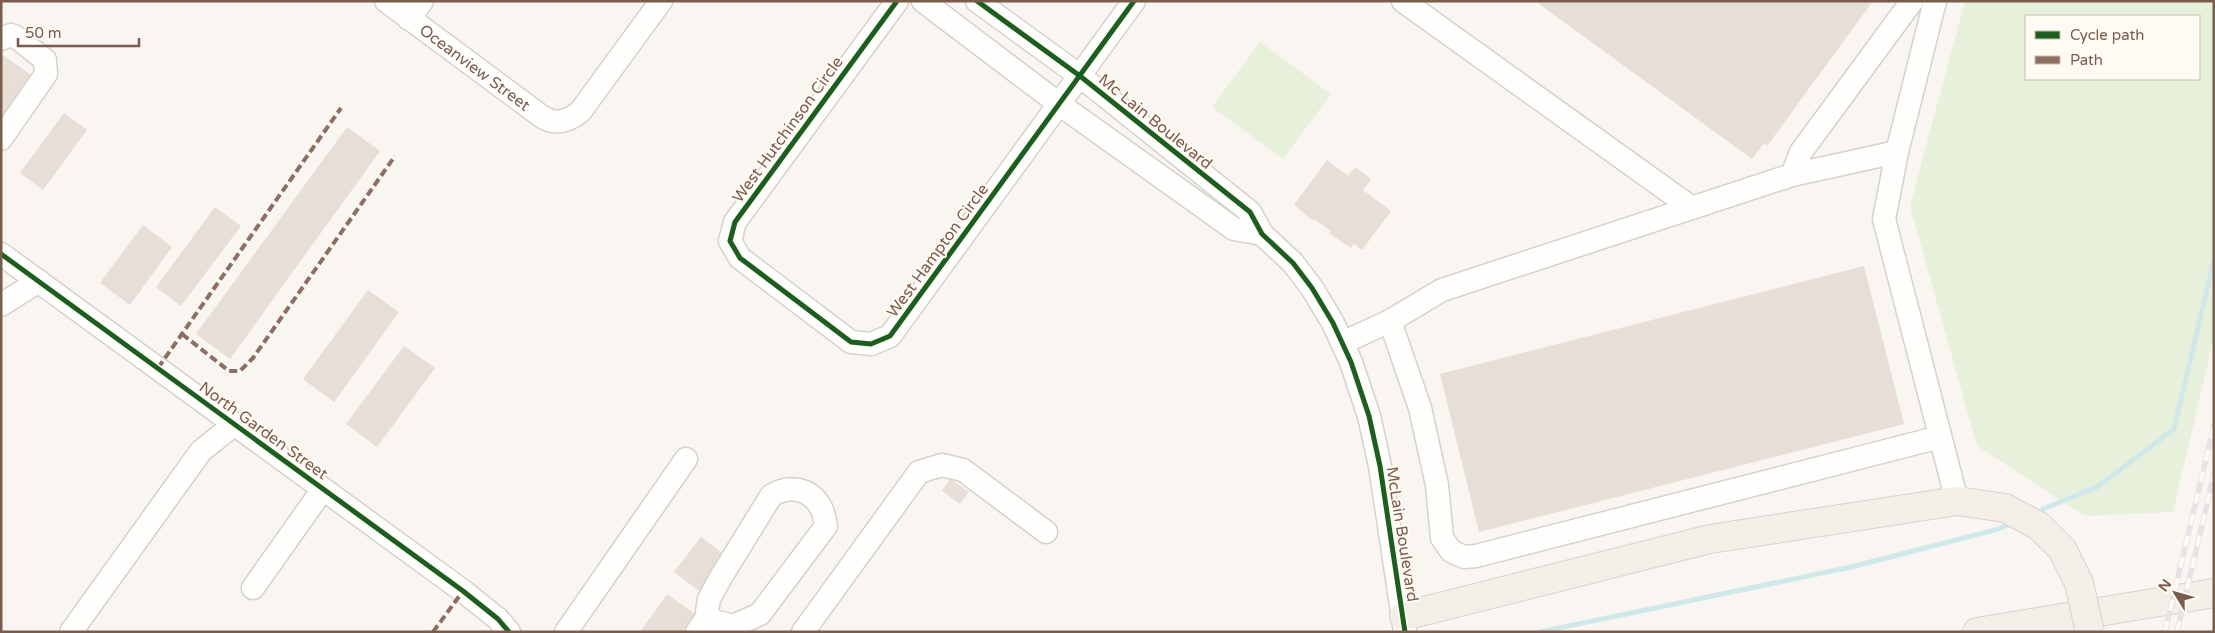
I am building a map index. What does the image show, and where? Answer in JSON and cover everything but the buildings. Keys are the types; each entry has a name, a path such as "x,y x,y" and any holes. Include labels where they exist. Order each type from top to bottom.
{"main road":[{"path":"1404,624 1710,539 1957,501 2005,508 2039,526 2062,549 2079,583 2090,632"},
{"path":"1976,632 2214,593"}],"street":[{"name":"Oceanview Street","path":"386,1 416,10 546,120 556,122 569,120 580,112 661,1"},
{"name":"West Hutchinson Circle","path":"783,290 740,258 730,240 735,222 897,1"},
{"path":"923,1 1059,104 1234,229 1262,234"},
{"name":"Mc Lain Boulevard","path":"977,1 1080,76 1250,212 1262,234"},
{"name":"West Hampton Circle","path":"783,290 851,342 871,344 890,336 1134,1"},
{"path":"1403,1 1692,208"},
{"path":"1792,175 1801,152 1912,1"},
{"path":"1935,1 1897,152 1884,219 1957,501"},
{"path":"1,39 11,35 16,38 45,60 46,67 42,81 1,140"},
{"path":"1342,343 1390,321 1442,290 1792,175 1897,152"},
{"path":"1169,183 1186,160"},
{"name":"McLain Boulevard","path":"1262,234 1293,263 1312,288 1351,362 1380,466 1404,624"},
{"name":"North Garden Street","path":"1,254 463,591 498,619 509,632"},
{"path":"1,305 39,281"},
{"path":"1390,321 1420,408 1437,485 1442,538 1451,551 1464,557 1495,551 1940,437"},
{"path":"71,632 201,451 235,424"},
{"path":"566,632 686,458"},
{"path":"803,632 919,472 923,470 942,465 963,470 1046,532"},
{"path":"796,488 811,497 822,509 826,526 760,614 733,626 701,625 709,599 771,496 781,490 796,488"},
{"path":"253,588 323,489"}],"green space":[{"path":"1965,1 2214,1 2214,337 2173,512 2085,516 1977,446 1910,206"},
{"path":"1260,42 1331,94 1283,159 1212,107"}],"waterway":[{"path":"2043,509 2097,487 2174,429 2214,260"},
{"path":"1540,632 1851,567 2008,525"}],"railway":[{"path":"2165,632 2214,425"},
{"path":"2177,632 2214,474"}],"marked path":[{"path":"158,368 341,108"},
{"path":"182,334 229,371 240,371 253,358 395,156"},
{"path":"433,632 463,591"}],"cycle path":[{"path":"897,1 735,222 730,241 740,258 851,342 871,344 890,336 1134,1"},
{"path":"977,1 1080,76 1250,212 1262,234 1293,263 1312,288 1333,323 1351,362 1369,416 1380,466 1405,632"},
{"path":"1,254 463,591 498,619 509,632"}]}
